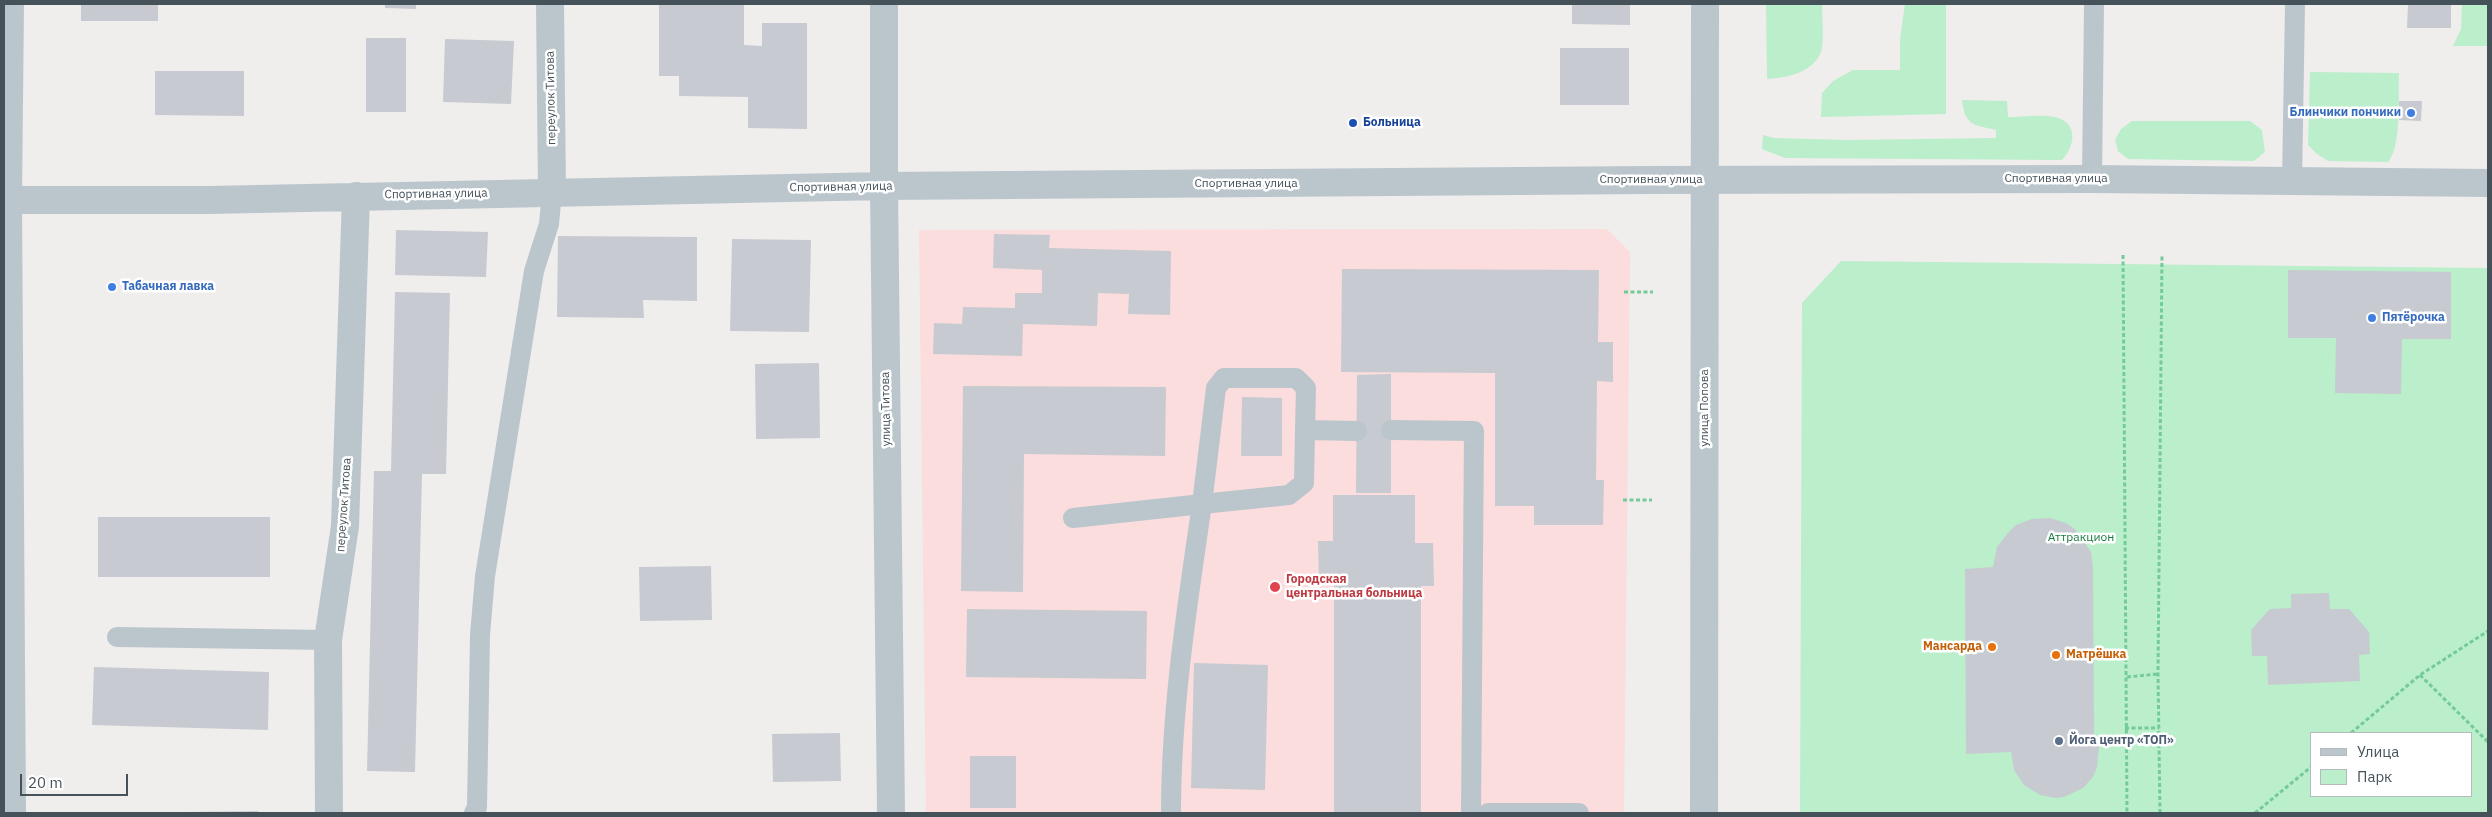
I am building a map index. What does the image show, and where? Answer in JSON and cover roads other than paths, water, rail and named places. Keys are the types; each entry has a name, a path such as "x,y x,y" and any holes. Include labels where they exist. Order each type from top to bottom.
{"street":[{"path":"10,4 6,200 12,813"},
{"name":"переулок Титова","path":"550,4 552,192"},
{"name":"улица Титова","path":"884,4 884,186 891,813"},
{"name":"улица Попова","path":"1704,813 1705,4"},
{"name":"Спортивная улица","path":"6,200 209,200 884,186 1706,180 2092,179 2488,183"},
{"name":"переулок Титова","path":"330,813 328,640 345,526 356,196"}],"lane":[{"path":"2092,179 2094,4"},
{"path":"2292,182 2295,4"},
{"path":"474,813 477,807 480,635 485,576 534,271 549,224 552,192"},
{"path":"1073,518 1202,504 1288,495 1304,483 1306,388 1296,378 1224,378 1216,388 1202,504 1186,614 1171,755 1171,813"},
{"path":"1305,430 1357,431"},
{"path":"1391,430 1474,431 1471,813"},
{"path":"117,637 328,640"},
{"path":"1488,813 1579,813"}],"place":[{"name":"Блинчики пончики","path":"2411,113"},
{"name":"Больница","path":"1353,123"},
{"name":"Табачная лавка","path":"112,287"},
{"name":"Пятёрочка","path":"2372,318"},
{"name":"Городская центральная больница","path":"1275,587"},
{"name":"Мансарда","path":"1992,647"},
{"name":"Матрёшка","path":"2056,655"},
{"name":"Йога центр «ТОП»","path":"2059,741"}],"park label":[{"name":"Аттракцион","path":"2081,538"}]}
